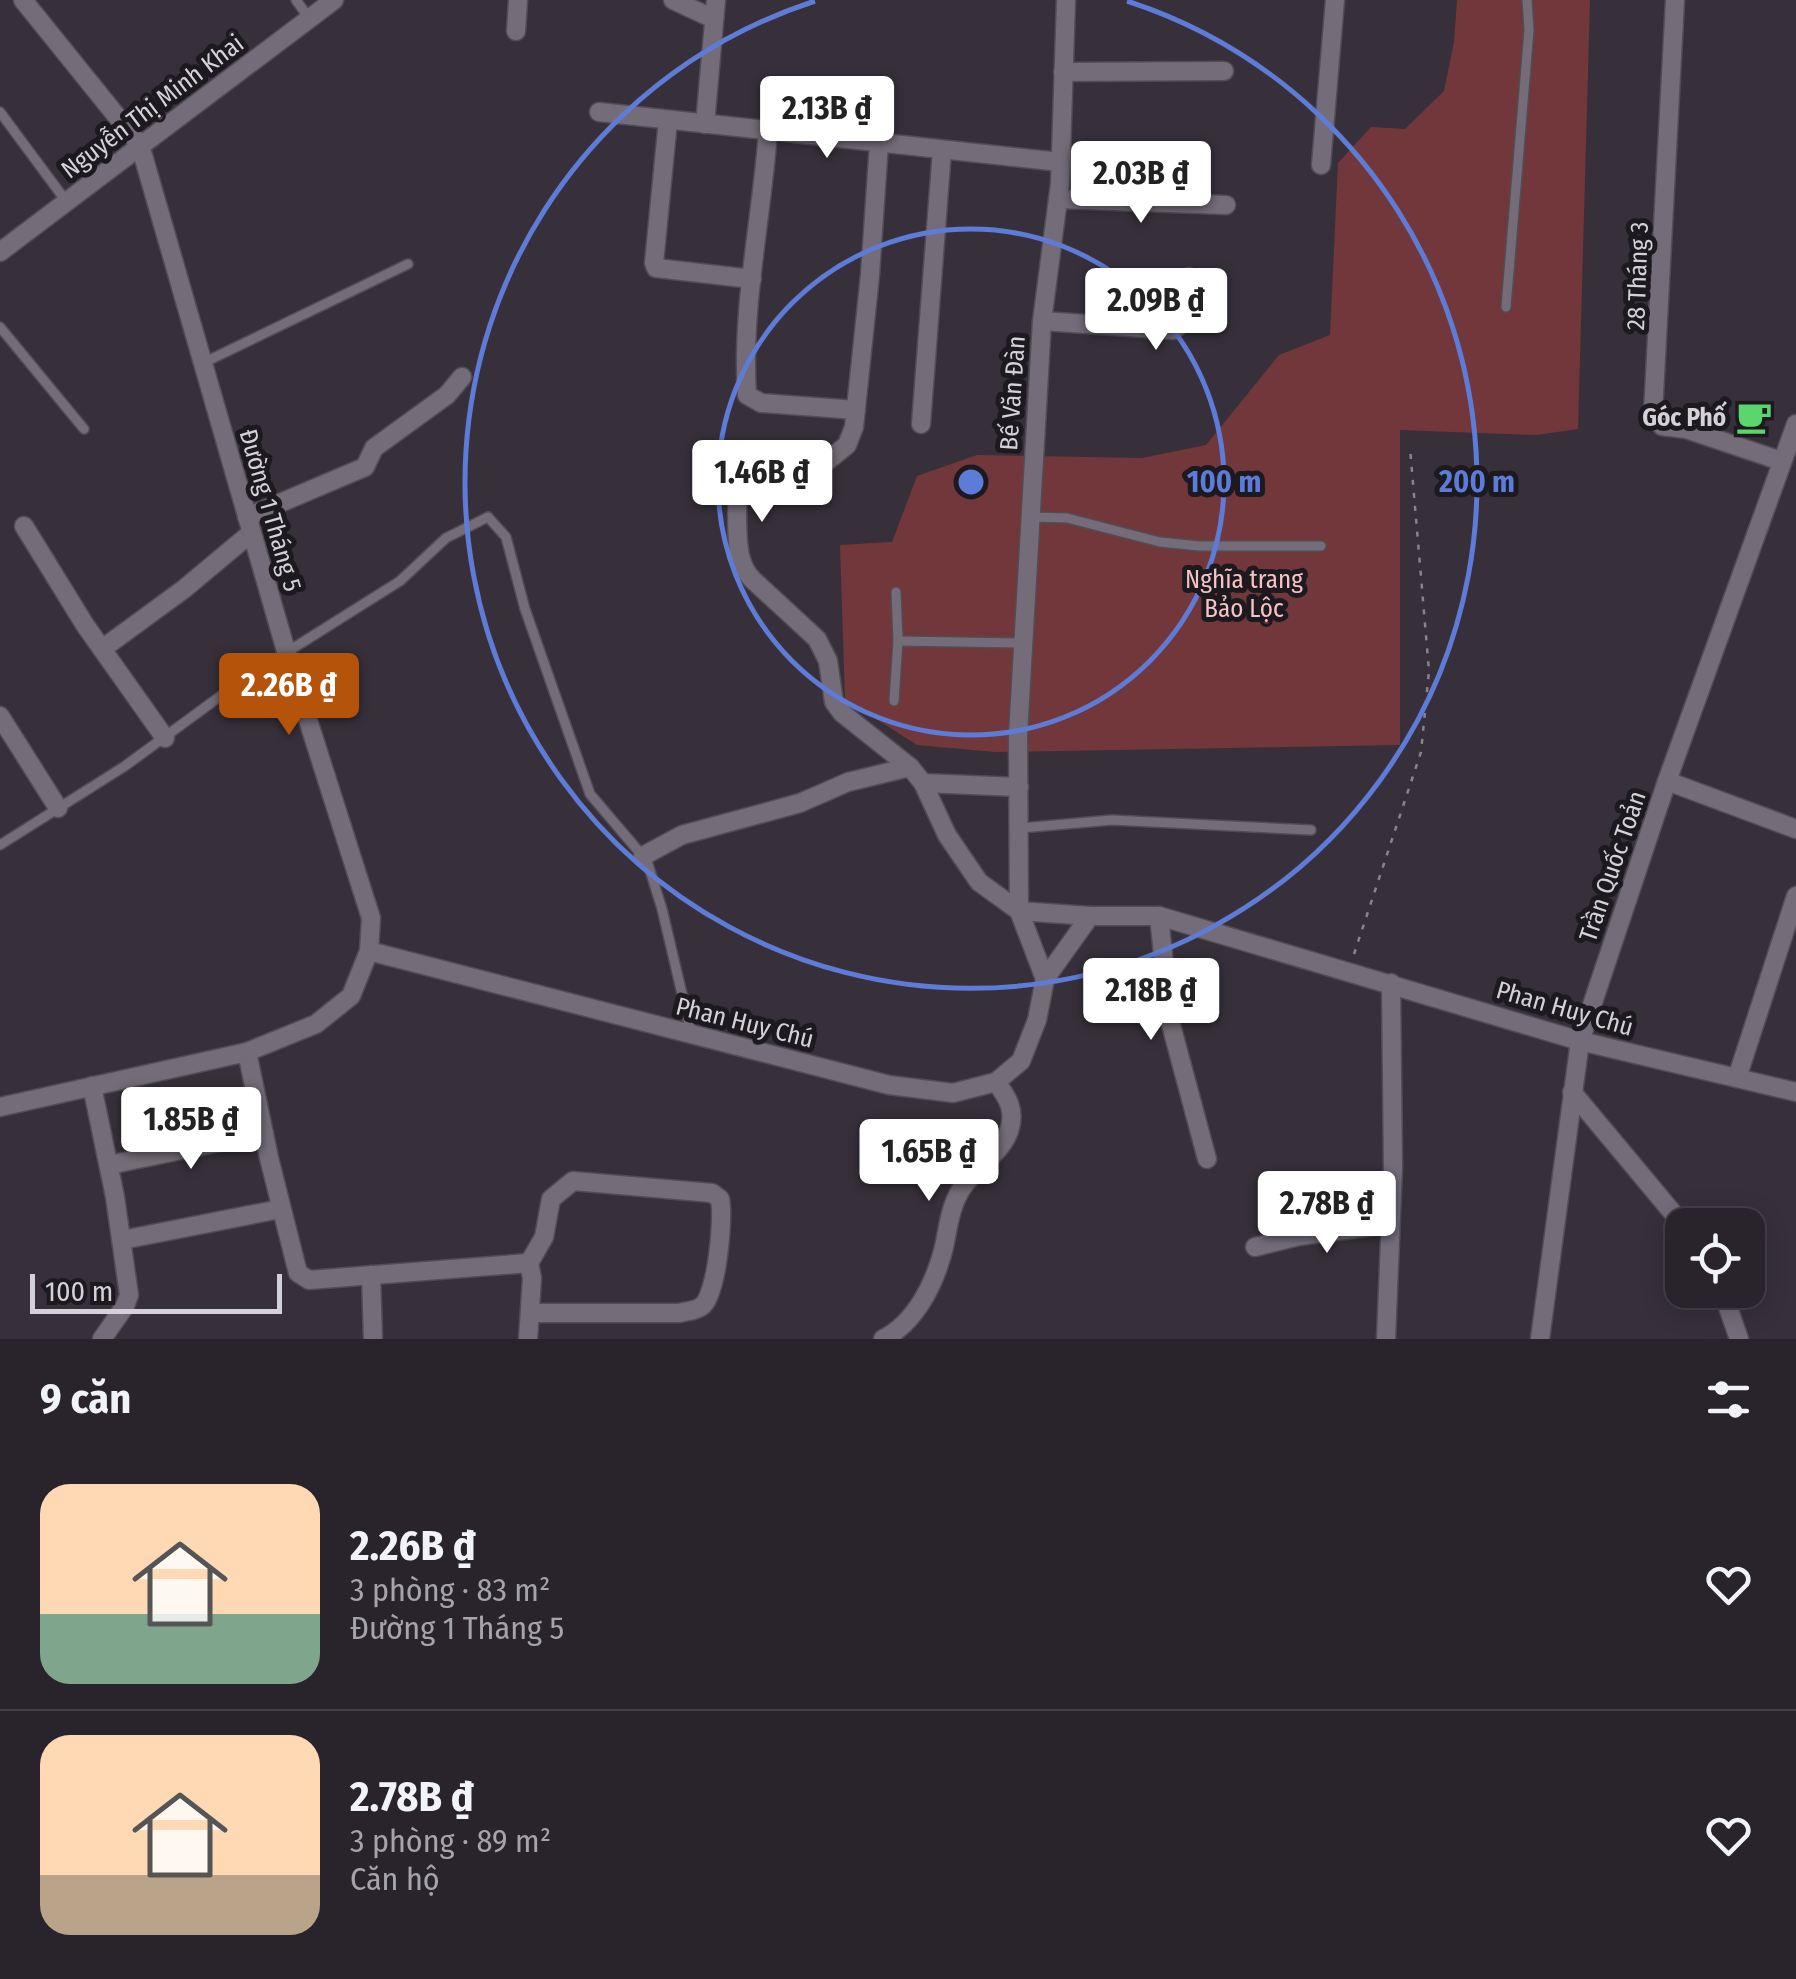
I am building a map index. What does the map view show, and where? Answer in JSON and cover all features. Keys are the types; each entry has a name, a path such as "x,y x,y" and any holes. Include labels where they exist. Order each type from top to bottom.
{"street":[{"name":"Đường 1 Tháng 5","path":"0,1108 247,1052 316,1024 352,996 369,951 371,918 286,651 140,145 23,0"},
{"name":"Nguyễn Thị Minh Khai","path":"0,252 334,0"},
{"path":"516,31 518,0"},
{"path":"673,0 715,10 705,124"},
{"name":"Bế Văn Đàn","path":"1019,911 1022,643 1028,516 1042,321 1058,199 1066,0"},
{"path":"1320,165 1335,0"},
{"name":"28 Tháng 3","path":"1676,0 1653,413 1662,426 1782,460"},
{"path":"1064,72 1224,71"},
{"path":"599,112 1060,162"},
{"path":"668,120 656,268 752,278"},
{"path":"768,131 745,364 747,395 761,403 856,410"},
{"path":"879,143 856,410 846,445 821,466 756,458 747,462 741,470 738,546 746,572 806,626 824,651 830,688 842,713 910,767 923,784 947,835 979,882 1019,911 1045,979"},
{"path":"920,424 942,150"},
{"path":"1058,199 1226,204"},
{"path":"1042,321 1173,330 1187,320 1189,277"},
{"path":"102,649 184,590 249,525 365,467 374,448 447,395 462,377"},
{"name":"Trần Quốc Toản","path":"1540,1339 1580,1040 1667,781 1782,460 1795,434"},
{"path":"24,526 102,649 165,738"},
{"path":"0,716 58,808"},
{"path":"643,856 682,835 800,803 848,782 910,767"},
{"path":"1667,781 1796,830"},
{"path":"923,784 1019,787"},
{"path":"1737,1078 1796,896"},
{"name":"Phan Huy Chú","path":"1019,911 1159,916 1580,1040 1796,1092"},
{"path":"883,1339 897,1332 916,1309 942,1255 953,1203 1010,1129 1011,1103 996,1082 1021,1061 1037,1020 1045,979 1090,916"},
{"path":"1159,916 1170,1021 1207,1159"},
{"name":"Phan Huy Chú","path":"369,951 890,1084 953,1093 996,1082"},
{"path":"1386,1339 1391,983"},
{"path":"247,1052 298,1273 310,1280 529,1263"},
{"path":"92,1086 122,1240 128,1295 125,1306 102,1339"},
{"path":"1572,1092 1669,1208"},
{"path":"109,1165 264,1133"},
{"path":"528,1339 532,1278 529,1263 544,1237 551,1199 559,1190 574,1182 712,1194 720,1198 723,1211 716,1263 707,1301 701,1307 679,1312 530,1313"},
{"path":"122,1240 280,1208"},
{"path":"1255,1247 1299,1236 1390,1224"},
{"path":"371,1275 373,1339"},
{"path":"1729,1308 1740,1339"}],"lane":[{"path":"296,0 310,19"},
{"path":"1506,306 1529,30 1527,0"},
{"path":"0,112 66,201"},
{"path":"203,364 408,264"},
{"path":"0,327 84,429"},
{"path":"1028,516 1067,518 1160,542 1199,546 1321,546"},
{"path":"0,845 165,738 286,651 400,581 446,538 488,517 506,537 524,609 590,794 643,856 662,909 691,1035"},
{"path":"894,701 896,592"},
{"path":"898,641 1022,643"},
{"path":"1021,828 1112,820 1311,830"}],"path":[{"path":"1348,970 1421,752 1429,672 1410,448"}],"green space":[{"name":"Nghĩa trang Bảo Lộc","path":"1457,0 1590,0 1578,429 1536,435 1400,430 1400,745 995,752 917,745 845,699 840,545 892,542 917,476 977,455 1142,458 1206,445 1279,355 1330,335 1338,163 1371,127 1405,129 1444,91"}],"place":[{"name":"Góc Phố","path":"1754,417"}]}
